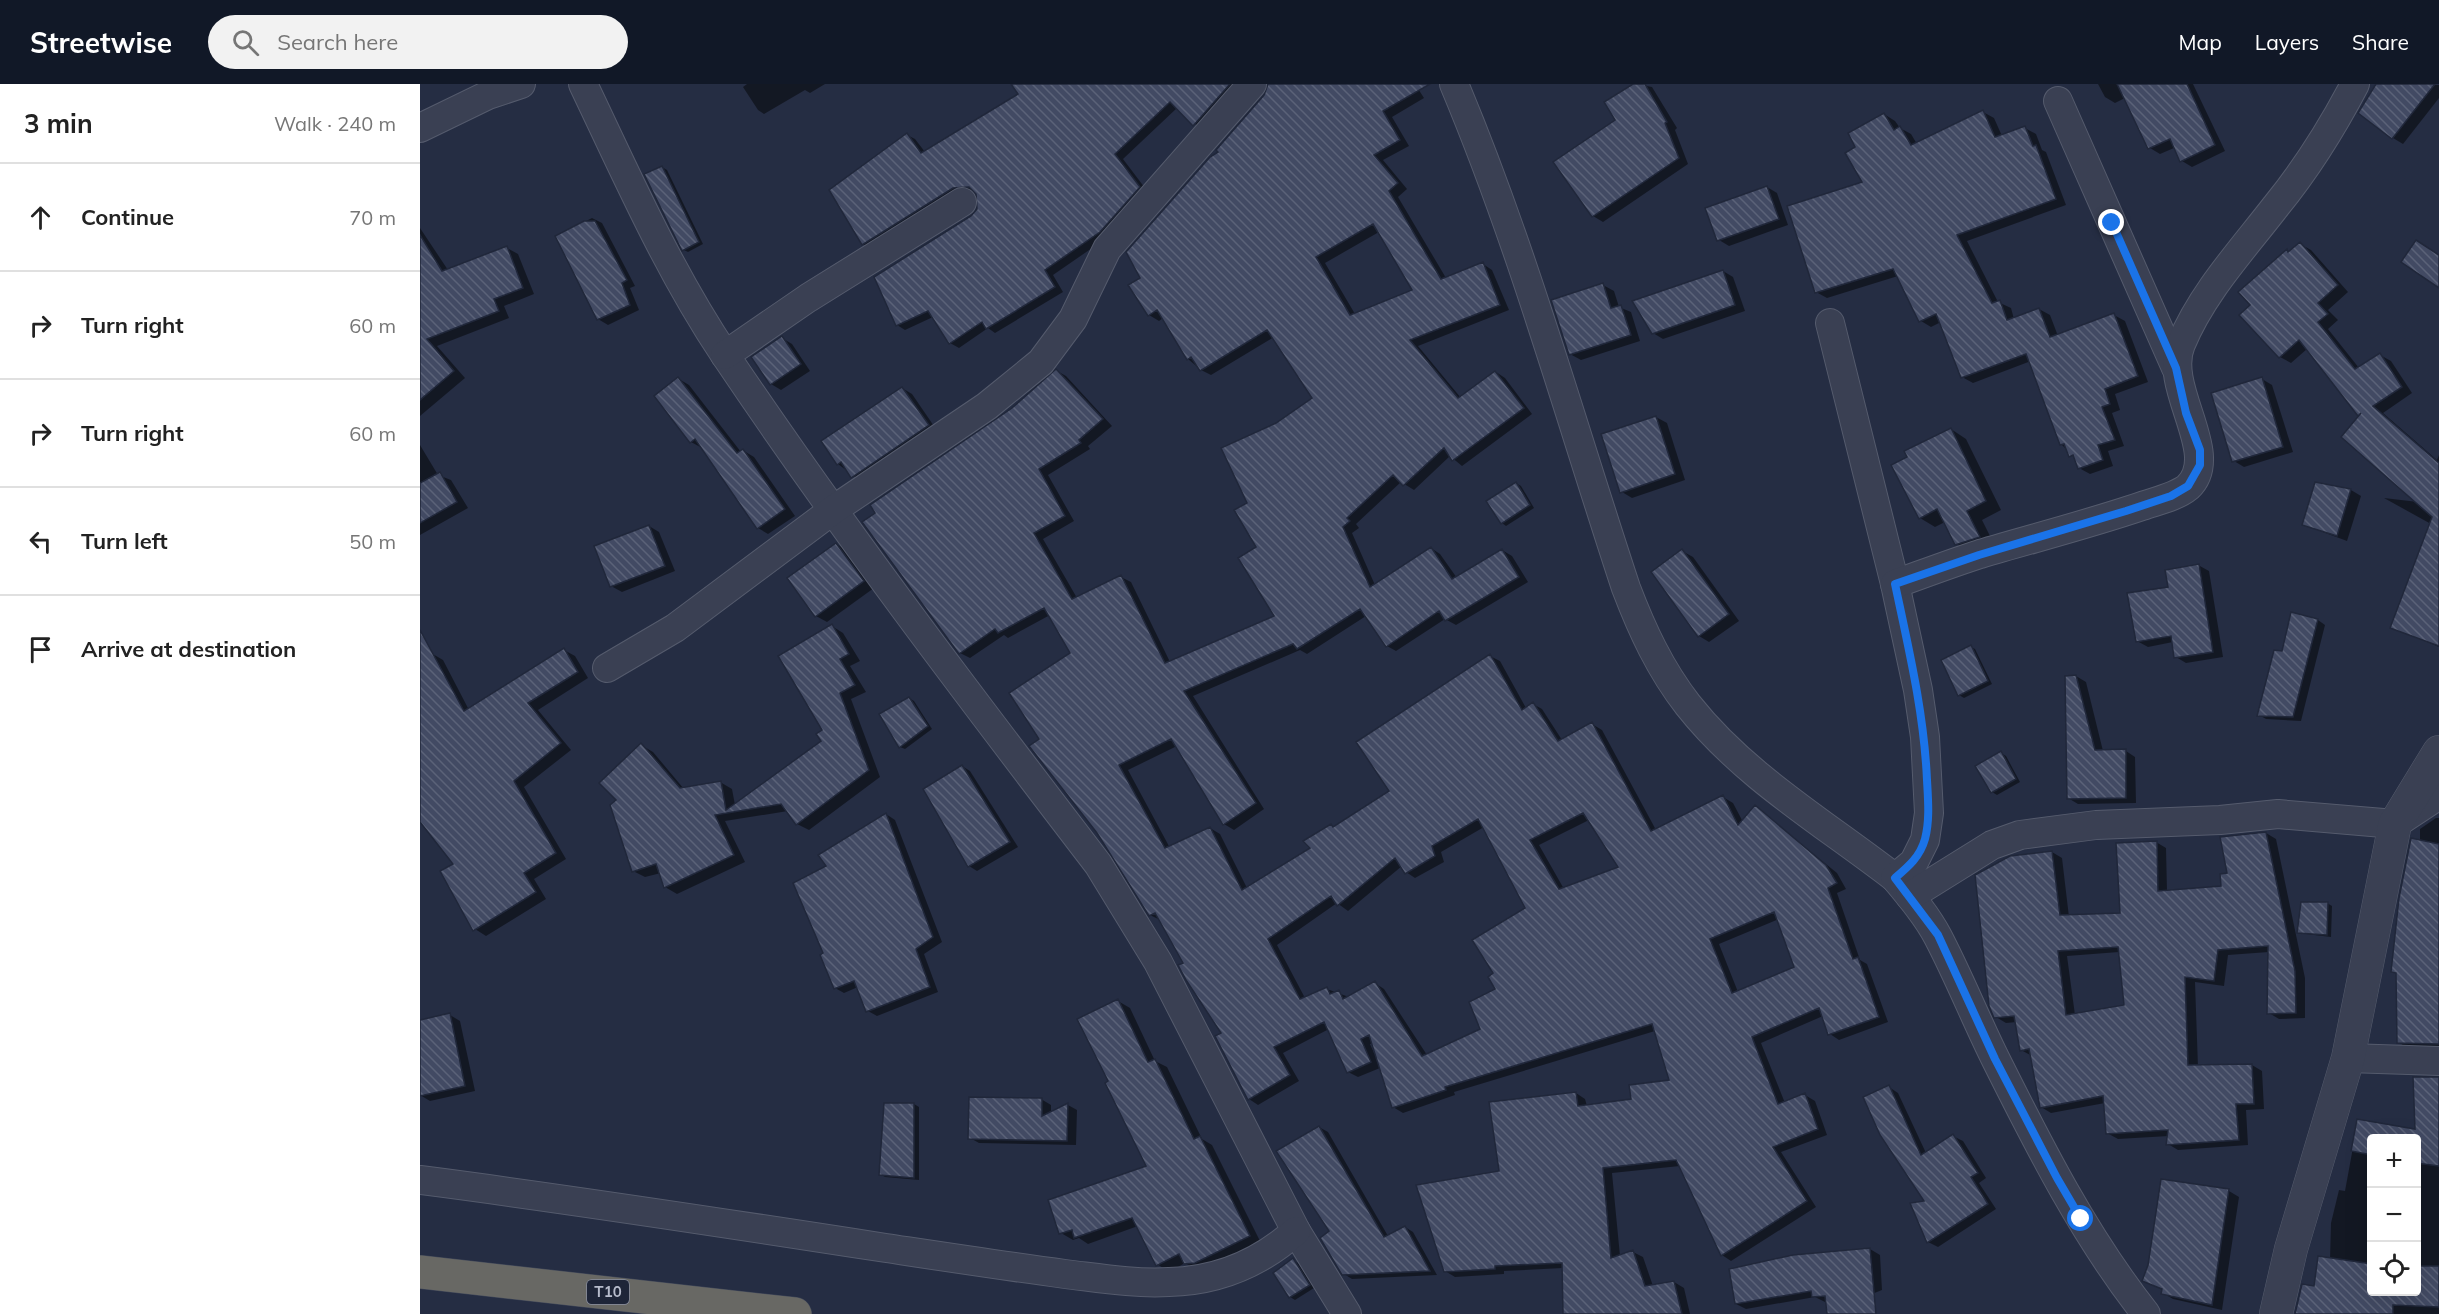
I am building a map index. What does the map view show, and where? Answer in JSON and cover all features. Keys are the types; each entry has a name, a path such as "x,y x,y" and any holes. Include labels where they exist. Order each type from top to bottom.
{"highway":[{"name":"T10","path":"420,1272 666,1306 795,1314"}],"street":[{"path":"420,128 488,96 521,84"},
{"path":"583,84 648,221 725,355 833,510 1115,890 1158,962 1296,1231 1347,1314"},
{"path":"607,668 675,628 833,510 987,406 1041,362 1073,319 1107,249 1252,84"},
{"path":"1454,84 1490,170 1574,419 1626,588 1648,642 1688,705 1724,745 1768,783 1902,887 1938,935 1995,1059 2057,1178 2130,1293 2146,1314"},
{"path":"2176,368 2180,346 2201,305 2311,160 2355,84"},
{"path":"1895,584 1979,555 2171,496 2188,486 2200,465 2200,450 2186,413 2176,368 2058,101"},
{"path":"725,355 808,298 962,201"},
{"path":"1830,323 1895,584 1918,690 1925,736 1929,813 1925,840 1902,887"},
{"path":"2276,1314 2291,1250 2348,1058 2395,824 2439,752"},
{"path":"1902,887 1992,844 2020,835 2060,828 2220,820 2278,814 2395,824 2439,795"},
{"path":"2348,1058 2439,1061"},
{"path":"420,1180 592,1202 996,1265 1122,1281 1169,1282 1212,1277 1242,1268 1274,1250 1296,1231"}],"building":[{"path":"1011,84 1230,84 1193,126 1170,102 1115,154 1140,187 1100,232 1045,270 1055,287 986,329 982,322 949,344 928,311 896,326 874,277 971,216 977,209 976,194 969,187 953,188 862,245 829,190 907,133 921,153 1018,94"},
{"path":"1268,84 1430,84 1383,111 1400,140 1374,155 1398,183 1389,191 1441,279 1483,262 1500,305 1410,340 1458,398 1495,371 1524,408 1452,461 1444,448 1403,486 1393,475 1347,518 1350,521 1343,527 1370,587 1431,547 1452,579 1502,549 1519,577 1445,621 1439,611 1386,647 1360,609 1297,649 1293,644 1184,691 1256,803 1223,825 1171,739 1119,765 1165,848 1210,827 1242,890 1310,848 1303,841 1331,824 1333,827 1389,791 1356,742 1490,654 1522,710 1533,702 1558,741 1592,722 1651,831 1723,795 1738,825 1755,805 1826,865 1837,883 1828,888 1853,959 1858,957 1879,1017 1828,1035 1819,1008 1752,1037 1778,1104 1805,1093 1818,1129 1773,1147 1807,1201 1721,1256 1676,1160 1603,1168 1611,1258 1633,1250 1645,1286 1674,1281 1682,1314 1563,1314 1562,1263 1495,1266 1495,1269 1444,1272 1416,1185 1499,1171 1489,1102 1576,1092 1578,1106 1631,1099 1629,1085 1669,1080 1652,1024 1445,1087 1446,1090 1392,1108 1369,1035 1361,1039 1371,1062 1347,1073 1324,1022 1274,1047 1290,1075 1248,1100 1215,1036 1221,1033 1186,980 1178,965 1183,963 1155,913 1149,916 1097,833 1029,746 1039,739 1009,693 1070,653 1044,608 998,633 995,629 959,654 862,522 875,513 870,505 1012,408 1056,369 1103,419 1079,440 1081,443 1039,469 1065,516 1034,533 1072,599 1121,575 1165,663 1274,616 1238,558 1256,547 1234,510 1247,503 1221,448 1276,423 1312,398 1267,330 1200,371 1191,357 1187,360 1157,310 1148,316 1128,285 1140,278 1126,252 1210,157 1218,152 1216,150 1264,95","holes":["1373,224 1412,290 1350,315 1316,257","1583,813 1618,867 1559,889 1530,840","1478,819 1525,908 1472,940 1493,973 1488,977 1495,989 1469,1002 1480,1029 1422,1056 1375,981 1343,999 1339,990 1330,994 1327,987 1300,999 1268,939 1331,896 1337,906 1395,858 1405,874 1435,856 1432,846","1774,912 1794,967 1732,993 1710,939"]},
{"path":"1633,84 1645,84 1667,122 1665,123 1679,158 1592,217 1553,162 1615,120 1604,102"},
{"path":"2117,84 2187,84 2215,145 2180,162 2170,139 2148,149"},
{"path":"2376,84 2435,84 2392,139 2358,113"},
{"path":"1983,110 1995,137 2025,126 2033,146 2036,145 2056,199 1957,235 1992,303 2000,300 2007,320 2039,308 2050,337 2114,313 2138,376 2105,389 2110,404 2102,407 2115,440 2098,445 2103,460 2078,469 2073,455 2069,457 2064,444 2060,445 2026,354 1961,378 1936,314 1919,322 1893,269 1815,293 1787,206 1862,182 1845,153 1855,147 1848,133 1884,113 1894,130 1900,126 1911,145"},
{"path":"662,166 699,242 682,251 644,174"},
{"path":"1767,186 1779,219 1717,241 1705,208"},
{"path":"584,221 595,221 627,280 622,283 630,305 597,320 555,236"},
{"path":"420,235 442,271 507,246 523,288 494,299 499,311 427,339 454,371 420,400"},
{"path":"2416,240 2439,255 2439,288 2401,262"},
{"path":"2300,242 2338,285 2318,303 2328,314 2318,322 2355,369 2380,353 2402,387 2373,406 2439,463 2439,646 2390,628 2432,517 2341,437 2361,413 2358,416 2299,340 2279,358 2239,315 2250,305 2238,292 2287,249 2288,252"},
{"path":"1723,270 1735,305 1652,334 1632,301"},
{"path":"1603,283 1611,308 1621,305 1631,335 1569,355 1551,300"},
{"path":"782,336 801,364 770,385 751,357"},
{"path":"678,377 737,453 743,449 785,509 757,529 695,439 690,443 654,396"},
{"path":"2262,377 2283,447 2232,462 2211,393"},
{"path":"902,387 929,425 851,478 841,462 837,465 821,441"},
{"path":"1656,416 1675,474 1620,493 1601,434"},
{"path":"1951,428 1986,501 1967,511 1980,537 1955,545 1937,509 1919,519 1891,465 1907,457 1904,451"},
{"path":"440,472 457,502 420,523 420,483"},
{"path":"1516,482 1530,505 1501,524 1486,501"},
{"path":"2315,482 2351,489 2337,536 2302,525"},
{"path":"649,525 665,566 610,587 594,546"},
{"path":"836,543 864,581 815,617 787,578"},
{"path":"1682,549 1729,614 1698,637 1651,572"},
{"path":"2199,564 2213,652 2174,658 2171,636 2136,642 2127,593 2168,587 2165,570"},
{"path":"2291,612 2318,619 2293,717 2257,716 2274,650 2282,651"},
{"path":"832,624 849,654 840,659 855,685 840,693 869,770 796,825 781,804 715,815 734,855 664,888 656,864 632,872 610,805 616,800 599,783 641,743 680,788 721,781 726,810 821,741 816,734 822,730 778,656"},
{"path":"420,630 464,711 564,648 578,672 528,703 561,743 514,781 556,853 524,873 536,892 473,931 440,871 453,864 420,822"},
{"path":"1971,645 1988,681 1958,696 1941,660"},
{"path":"2076,675 2095,750 2126,749 2126,798 2067,799 2065,676"},
{"path":"909,697 928,726 899,748 879,714"},
{"path":"2001,751 2016,779 1991,793 1975,766"},
{"path":"962,765 1010,842 968,867 923,789"},
{"path":"886,813 933,937 916,949 930,987 866,1012 854,981 834,989 820,955 823,953 793,883 826,866 818,855"},
{"path":"2266,832 2295,971 2296,1013 2267,1014 2268,946 2218,950 2214,981 2185,977 2188,1065 2252,1064 2254,1104 2236,1104 2239,1140 2166,1145 2168,1130 2106,1134 2103,1096 2040,1108 2029,1049 2020,1051 2014,1016 1994,1018 1989,1006 1975,875 2010,856 2052,851 2060,915 2120,913 2116,843 2157,841 2158,891 2221,886 2220,874 2227,873 2220,837","holes":["2118,947 2124,1005 2066,1015 2058,951"]},
{"path":"2411,838 2439,844 2439,1044 2397,1043 2396,973 2391,972 2399,898"},
{"path":"2301,902 2328,902 2327,935 2297,933"},
{"path":"1118,999 1148,1062 1155,1059 1194,1139 1200,1136 1250,1236 1195,1263 1184,1264 1179,1254 1156,1266 1132,1218 1074,1238 1072,1230 1059,1234 1048,1200 1146,1166 1105,1083 1108,1081 1077,1019"},
{"path":"450,1013 465,1086 420,1096 420,1020"},
{"path":"2413,1077 2439,1077 2439,1166 2421,1164 2421,1134 2367,1134 2367,1154 2351,1151 2357,1119 2415,1129"},
{"path":"1889,1085 1921,1155 1953,1134 1978,1173 1971,1177 1988,1204 1927,1243 1910,1203 1924,1201 1880,1135 1863,1097"},
{"path":"969,1097 1042,1098 1042,1116 1068,1103 1067,1141 968,1139"},
{"path":"884,1103 914,1103 914,1178 879,1175"},
{"path":"1319,1126 1384,1237 1405,1226 1430,1271 1342,1275 1320,1238 1329,1231 1276,1151"},
{"path":"2161,1179 2229,1189 2212,1305 2161,1294 2162,1289 2142,1281 2148,1265"},
{"path":"1870,1248 1876,1314 1827,1314 1825,1296 1812,1297 1811,1291 1735,1304 1729,1269 1793,1255"},
{"path":"2318,1256 2367,1263 2367,1296 2421,1296 2421,1266 2439,1266 2439,1307 2393,1305 2393,1314 2295,1314 2302,1284 2314,1286"},
{"path":"1293,1258 1310,1285 1289,1298 1273,1273"}],"route":[{"path":"2081,1219 1995,1059 1938,935 1895,878 1914,862 1925,840 1929,813 1925,736 1918,690 1895,584 1979,555 2171,496 2188,486 2200,465 2200,450 2186,413 2176,368 2112,223"}]}
